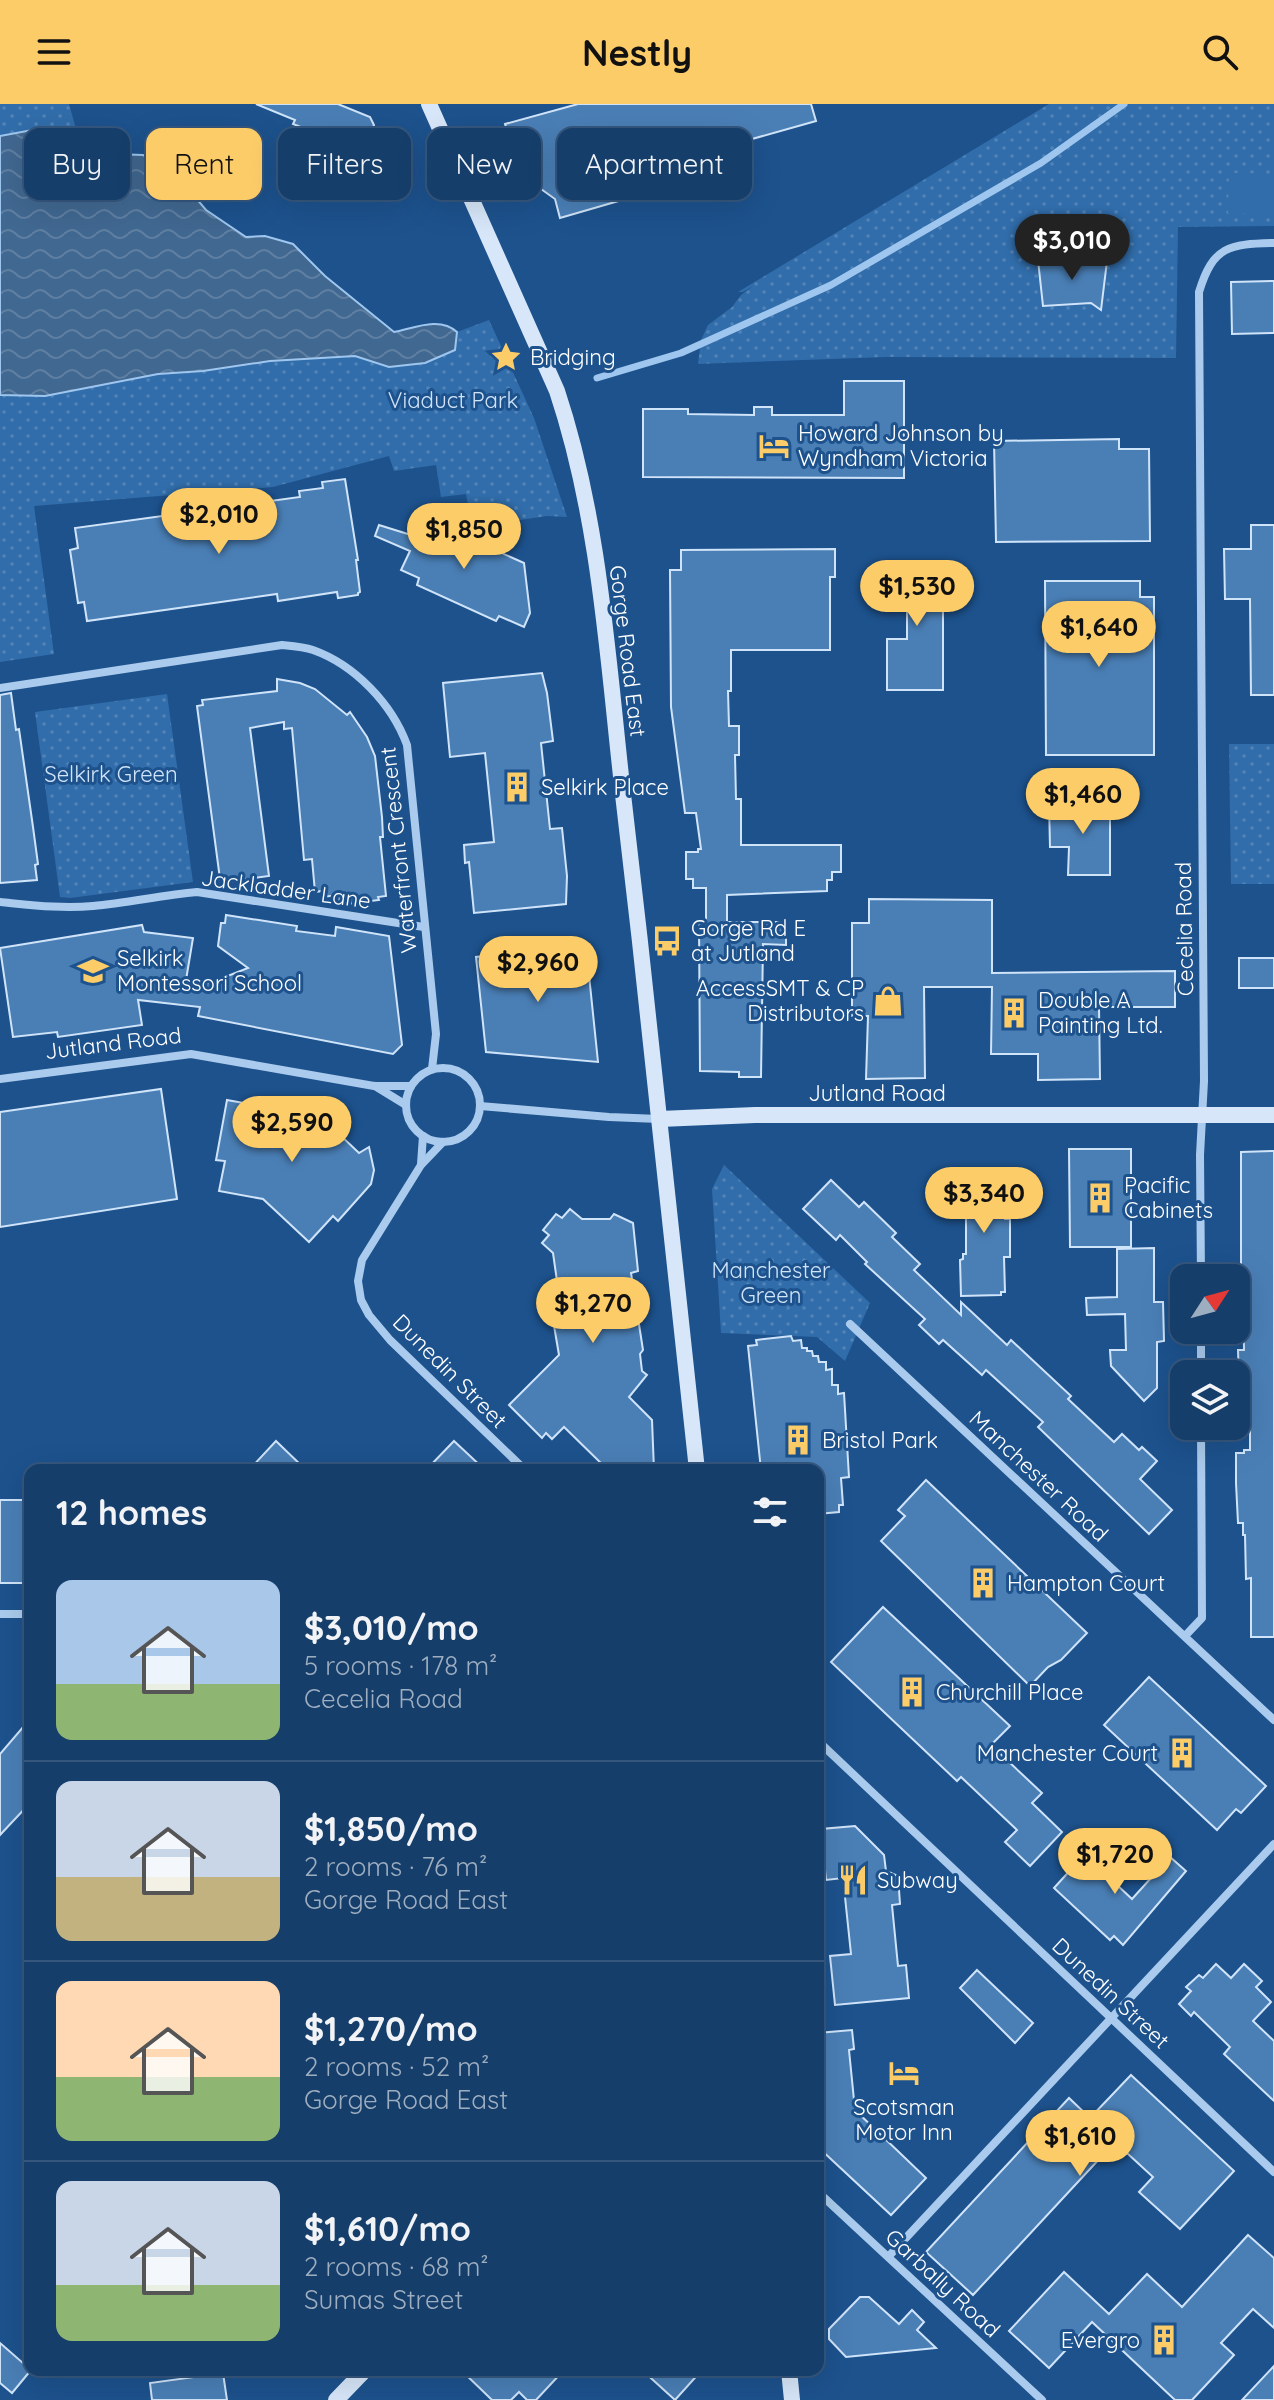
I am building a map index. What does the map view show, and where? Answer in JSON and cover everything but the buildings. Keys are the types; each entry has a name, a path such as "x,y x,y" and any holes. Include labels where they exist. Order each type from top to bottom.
{"main road":[{"name":"Gorge Road East","path":"429,104 557,391 570,430 590,531 660,1119 696,1464"},
{"name":"Jutland Road","path":"660,1119 755,1115 1274,1115"},
{"path":"336,2400 359,2376"},
{"path":"790,2376 792,2400"}],"street":[{"name":"Cecelia Road","path":"1201,1264 1201,1116 1204,1081 1199,292 1206,269 1228,247 1274,243"},
{"name":"Waterfront Crescent","path":"0,688 282,645 312,649 336,661 368,686 389,709 407,745 436,1034 432,1069"},
{"name":"Jackladder Lane","path":"0,902 66,908 197,892 424,927"},
{"name":"Jutland Road","path":"0,1079 191,1054 374,1086 411,1086"},
{"path":"451,1068 465,1074 475,1086 480,1106 478,1119 472,1129 453,1141 443,1142 423,1136 408,1117 406,1105 411,1086 423,1073 432,1069 451,1068"},
{"name":"Jutland Road","path":"374,1086 406,1105"},
{"name":"Jutland Road","path":"480,1106 660,1119"},
{"name":"Dunedin Street","path":"421,1165 423,1136"},
{"name":"Dunedin Street","path":"443,1142 421,1165 362,1260 358,1281 361,1300 390,1340 519,1464"},
{"name":"Manchester Road","path":"850,1324 1274,1720"},
{"path":"1185,1636 1202,1618 1201,1440"},
{"path":"0,1614 24,1614"},
{"name":"Dunedin Street","path":"824,1747 1274,2172"},
{"path":"889,2256 1274,1844"},
{"name":"Garbally Road","path":"824,2197 1042,2400"}],"green space":[{"path":"0,104 69,104 76,128 24,128 24,132 0,136"},
{"path":"1049,104 1274,104 1274,226 1178,227 1176,358 886,357 698,364 701,340 708,325 753,286 738,292"},
{"path":"1229,173 1274,174 1274,214 1228,213"},
{"name":"Viaduct Park","path":"489,320 534,418 567,517 547,516 472,527 466,494 441,497 436,465 394,471 389,456 273,487 34,506 54,654 0,662 0,383 457,332"},
{"name":"Selkirk Green","path":"167,694 193,882 60,897 35,712"},
{"path":"1229,744 1274,744 1274,884 1231,884"},
{"name":"Manchester Green","path":"724,1165 870,1303 845,1361 817,1337 721,1333 712,1189"}],"water":[{"path":"24,132 24,200 130,200 130,155 143,155 146,157 146,200 198,200 206,210 246,237 265,236 293,244 325,276 394,332 427,324 450,327 457,332 455,350 425,363 389,367 355,356 270,361 158,374 45,396 0,395 0,136"}],"waterway":[{"path":"597,378 681,353 831,285 1041,163 1124,104"}],"place":[{"name":"Bridging","path":"506,357"},
{"name":"Howard Johnson by Wyndham Victoria","path":"774,446"},
{"name":"Selkirk Place","path":"517,787"},
{"name":"Gorge Rd E at Jutland","path":"667,941"},
{"name":"Selkirk Montessori School","path":"93,971"},
{"name":"AccessSMT & CP Distributors","path":"888,1001"},
{"name":"Double A Painting Ltd.","path":"1014,1013"},
{"name":"Pacific Cabinets","path":"1100,1198"},
{"name":"Bristol Park","path":"798,1440"},
{"name":"Hampton Court","path":"983,1583"},
{"name":"Churchill Place","path":"912,1692"},
{"name":"Manchester Court","path":"1182,1753"},
{"name":"Subway","path":"853,1880"},
{"name":"Scotsman Motor Inn","path":"904,2073"},
{"name":"Evergro","path":"1164,2340"}]}
